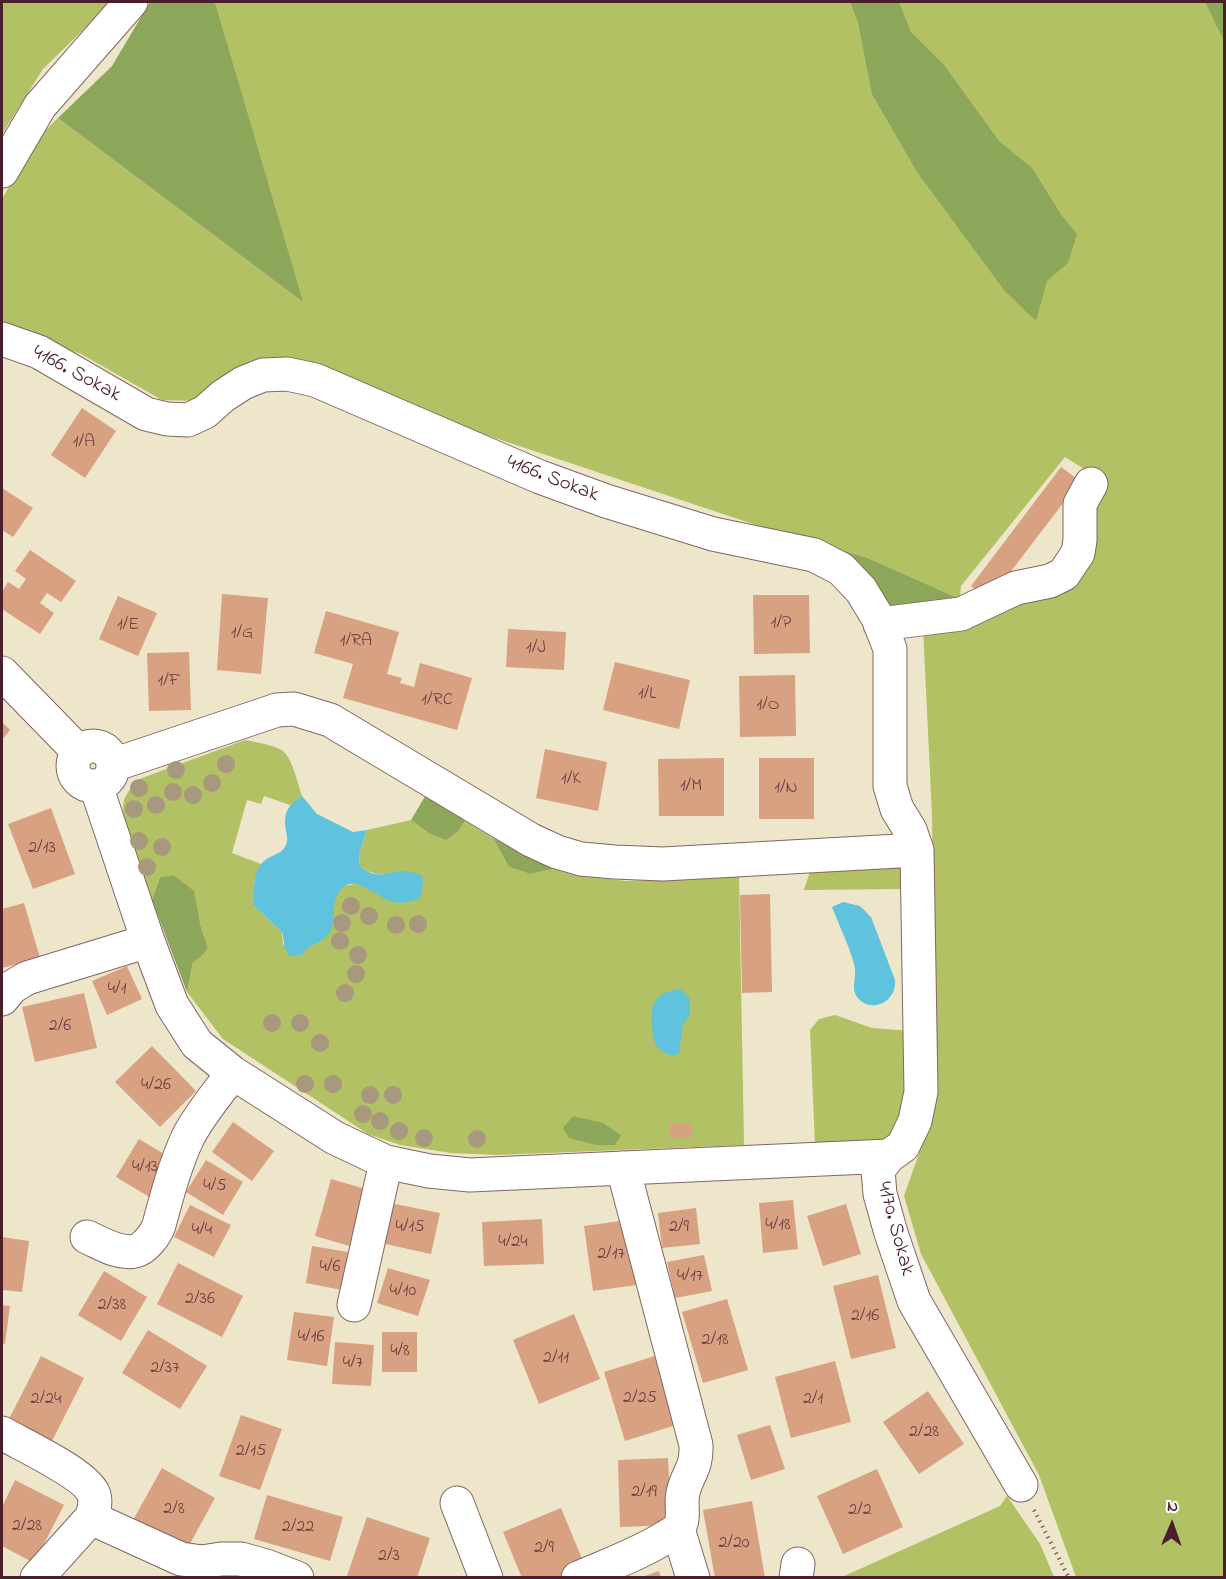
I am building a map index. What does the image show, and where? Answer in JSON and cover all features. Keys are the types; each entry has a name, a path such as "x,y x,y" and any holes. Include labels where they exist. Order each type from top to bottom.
{"street":[{"path":"2,171 40,106 131,2"},
{"name":"4166. Sokak","path":"2,339 39,352 146,414 167,419 188,420 205,412 243,383 263,375 287,374 315,380 540,477 606,501 713,534 814,555 841,569 861,590 880,624 890,649 890,786 897,809 910,830 916,850"},
{"path":"880,624 961,614 1016,588 1050,581 1064,574 1078,553 1080,504 1091,484"},
{"path":"2,674 79,752 85,748 98,747 108,754 105,776 148,941 172,1005 197,1044 233,1073 335,1138 386,1162 429,1172 470,1175 889,1156"},
{"path":"105,776 277,710 294,709 330,720 531,840 557,852 581,859 663,864 916,850"},
{"name":"4170. Sokak","path":"916,850 921,1092 915,1121 903,1146 889,1156 878,1170 880,1194 914,1301 1021,1485"},
{"path":"2,999 12,987 27,978 148,941"},
{"path":"87,1237 122,1251 136,1251 148,1242 157,1231 179,1157 189,1136 203,1112 233,1073"},
{"path":"354,1305 386,1162"},
{"path":"623,1168 696,1445 694,1470 687,1479 682,1495 683,1514 678,1529 693,1578"},
{"path":"2,1433 82,1478 94,1495 92,1518 38,1578"},
{"path":"457,1503 486,1578"},
{"path":"92,1518 181,1560 202,1562 241,1559 297,1578"},
{"path":"578,1578 650,1547 678,1529"}],"path":[{"path":"1021,1485 1069,1578"}],"green space":[{"path":"2,2 112,2 43,69 2,134"},
{"path":"150,2 215,2 303,302 58,118 112,66"},
{"path":"215,2 1224,2 1224,1577 1076,1577 1039,1475 921,1254 904,1196 923,1142 934,962 932,815 923,628 1050,589 1089,529 1102,480 1065,457 961,586 960,599 868,558 765,528 450,423 323,365 236,370 197,401 162,400 81,354 2,326 2,199 35,141 58,118 302,301"},
{"path":"850,2 899,2 911,32 944,65 999,141 1032,168 1062,216 1077,234 1068,263 1047,281 1036,321 1004,290 917,172 872,94 858,22"},
{"path":"1205,2 1224,2 1224,41"},
{"path":"831,547 868,558 960,599 889,617 882,591"},
{"path":"245,740 270,745 283,751 292,765 302,796 290,805 264,796 261,804 247,800 232,853 261,864 254,882 254,906 282,932 283,945 305,948 319,942 333,919 333,906 337,894 344,886 355,884 366,886 390,901 392,874 367,871 360,866 359,854 367,830 411,820 427,832 458,831 465,821 493,838 509,867 530,874 553,869 573,875 626,881 739,875 744,1145 498,1155 451,1153 400,1145 368,1134 223,1039 187,992 193,962 208,948 200,924 173,875 160,877 152,900 128,835 123,809 127,793 142,778"},
{"path":"427,793 465,821 458,831 446,840 427,832 411,820"},
{"path":"493,838 553,869 530,874 509,867"},
{"path":"905,862 903,889 804,890 812,865"},
{"path":"173,875 194,891 200,924 208,948 193,962 187,992 152,900 160,877"},
{"path":"835,1015 872,1028 912,1031 912,1094 889,1143 815,1145 810,1030 819,1019"},
{"path":"573,1116 603,1123 621,1135 615,1145 596,1145 569,1138 563,1128"},
{"path":"1007,1496 1040,1544 1054,1577 842,1577 1000,1506"}],"water":[{"path":"302,796 317,814 353,832 367,830 359,854 360,866 378,874 407,871 422,875 423,885 420,898 400,903 386,899 356,884 349,884 342,888 337,896 332,928 327,936 308,948 302,955 290,956 285,948 282,932 254,906 254,888 260,865 284,848 287,843 285,825 287,810"},
{"path":"843,902 860,906 871,917 895,980 892,995 882,1004 869,1005 862,1002 855,994 854,963 832,907"},
{"path":"680,989 690,998 690,1016 683,1024 679,1053 672,1056 656,1045 653,1037 652,1011 660,996"}],"building":[{"path":"82,408 116,431 85,478 51,455"},
{"path":"1061,467 1080,481 989,600 971,586"},
{"path":"2,488 33,508 13,537 2,530"},
{"path":"30,550 76,581 61,602 47,593 40,603 54,613 40,634 2,609 2,592 8,582 19,589 26,579 15,571"},
{"path":"222,594 268,598 261,674 217,670"},
{"path":"753,595 809,595 810,653 754,654"},
{"path":"118,596 157,613 138,656 99,639"},
{"path":"326,611 399,632 387,674 402,678 400,683 414,687 420,663 472,678 457,730 343,698 353,664 314,653"},
{"path":"508,629 566,632 564,670 506,667"},
{"path":"189,652 191,710 149,711 147,653"},
{"path":"615,662 690,680 679,729 603,710"},
{"path":"795,675 796,736 740,737 739,676"},
{"path":"2,722 10,730 2,740"},
{"path":"545,749 607,762 598,811 536,798"},
{"path":"724,758 724,816 659,816 658,759"},
{"path":"759,758 814,758 814,819 759,819"},
{"path":"51,808 75,874 33,889 8,824"},
{"path":"770,894 772,992 742,993 740,895"},
{"path":"24,903 40,958 2,968 2,909"},
{"path":"127,966 142,999 107,1015 92,981"},
{"path":"84,993 97,1048 35,1062 22,1007"},
{"path":"152,1046 196,1091 160,1127 115,1082"},
{"path":"233,1122 274,1151 252,1181 212,1152"},
{"path":"691,1123 692,1138 670,1138 670,1124"},
{"path":"139,1139 174,1160 151,1198 116,1177"},
{"path":"206,1160 243,1182 223,1215 186,1192"},
{"path":"331,1179 369,1190 353,1247 315,1236"},
{"path":"793,1200 798,1249 763,1253 759,1203"},
{"path":"390,1203 440,1213 431,1254 381,1243"},
{"path":"846,1204 861,1254 823,1266 807,1216"},
{"path":"190,1205 231,1225 214,1257 174,1237"},
{"path":"696,1208 700,1244 662,1248 658,1213"},
{"path":"542,1219 544,1264 484,1266 482,1222"},
{"path":"628,1220 637,1285 593,1291 584,1226"},
{"path":"2,1237 29,1241 22,1292 2,1290"},
{"path":"312,1246 354,1253 347,1291 306,1283"},
{"path":"704,1255 712,1291 675,1298 667,1262"},
{"path":"178,1263 243,1296 222,1337 157,1304"},
{"path":"388,1268 430,1280 418,1316 377,1303"},
{"path":"104,1271 147,1297 121,1341 78,1315"},
{"path":"878,1275 896,1348 851,1359 833,1286"},
{"path":"727,1299 748,1370 703,1383 682,1312"},
{"path":"2,1305 10,1306 5,1344 2,1343"},
{"path":"294,1312 334,1317 327,1366 287,1360"},
{"path":"574,1314 600,1379 539,1404 513,1340"},
{"path":"148,1330 207,1366 180,1409 122,1373"},
{"path":"382,1332 417,1332 417,1372 382,1372"},
{"path":"335,1342 374,1345 371,1386 332,1384"},
{"path":"41,1356 84,1378 50,1445 7,1423"},
{"path":"655,1356 676,1425 625,1441 604,1372"},
{"path":"835,1361 851,1422 791,1438 775,1377"},
{"path":"928,1391 964,1444 919,1474 883,1422"},
{"path":"241,1415 282,1429 260,1490 219,1476"},
{"path":"770,1425 785,1469 751,1480 737,1435"},
{"path":"668,1458 671,1525 620,1527 618,1460"},
{"path":"162,1468 215,1498 186,1551 132,1522"},
{"path":"877,1469 903,1527 843,1554 817,1496"},
{"path":"15,1480 64,1505 34,1563 2,1546 2,1507"},
{"path":"267,1495 343,1517 330,1561 254,1539"},
{"path":"752,1501 765,1578 715,1578 703,1510"},
{"path":"561,1508 585,1566 558,1578 522,1578 503,1532"},
{"path":"367,1517 430,1538 417,1578 347,1576"},
{"path":"659,1571 661,1578 642,1578 642,1577"}]}
